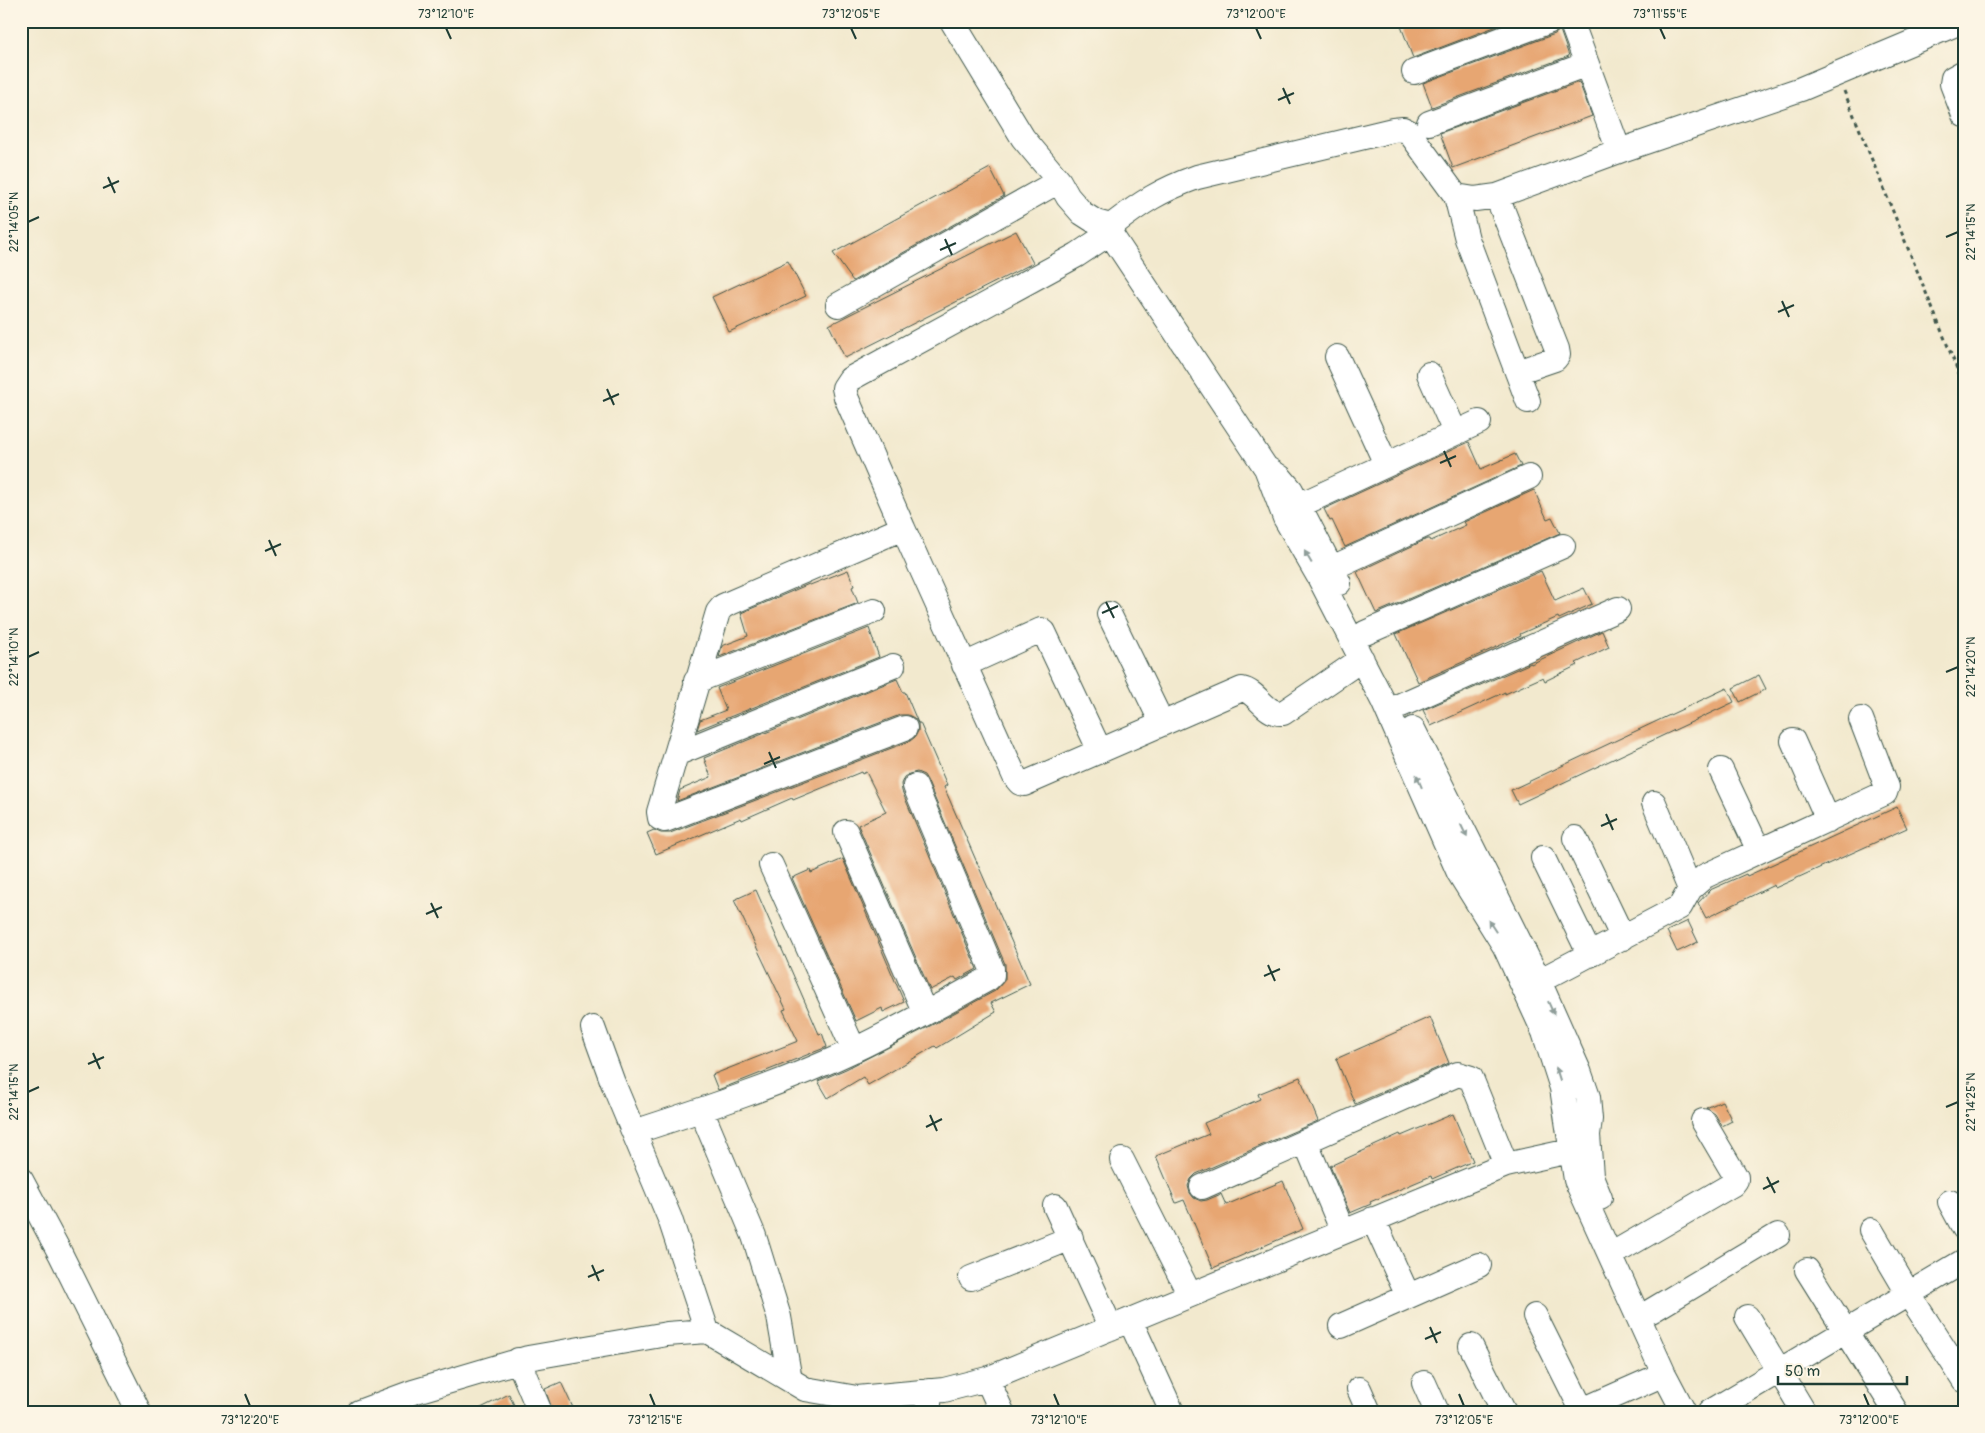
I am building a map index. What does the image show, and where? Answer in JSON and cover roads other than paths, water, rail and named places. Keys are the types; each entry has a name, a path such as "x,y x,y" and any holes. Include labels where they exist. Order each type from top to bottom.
{"street":[{"path":"952,21 1023,138 1059,181 1068,197 1082,213 1110,229 1266,468 1285,518 1319,577 1362,659 1408,755 1459,872 1505,947 1544,1032 1562,1088 1567,1120 1590,1214 1664,1374 1684,1412"},
{"path":"1414,72 1550,21"},
{"path":"1571,21 1620,151"},
{"path":"1456,196 1475,199 1497,196 1620,151 1801,90 1963,21"},
{"path":"1429,123 1587,64"},
{"path":"1964,72 1953,78 1952,84 1964,115"},
{"path":"1362,659 1282,713 1272,712 1248,690 1242,689 1024,784 1020,783 964,665 846,397 844,388 850,379 1077,254 1143,201 1167,188 1197,177 1393,130 1403,130 1409,132 1456,196 1467,238 1528,401"},
{"path":"838,305 1059,181"},
{"path":"1497,196 1558,356 1517,372"},
{"path":"1336,357 1386,464"},
{"path":"1429,374 1454,432"},
{"path":"1300,505 1479,422"},
{"path":"1266,468 1280,477 1300,505 1539,981 1580,1071 1588,1098 1590,1119 1588,1135 1578,1164"},
{"path":"1332,568 1529,476"},
{"path":"903,528 723,606 714,618 659,812 660,818 665,820 904,728"},
{"path":"1365,633 1563,546"},
{"path":"1401,705 1618,609"},
{"path":"696,681 874,611"},
{"path":"1110,614 1162,724"},
{"path":"964,665 1041,630 1044,632 1100,751"},
{"path":"676,754 893,666"},
{"path":"1539,981 1680,907 1690,889 1705,876 1885,792 1887,787 1860,719"},
{"path":"1793,741 1828,820"},
{"path":"1721,770 1759,851"},
{"path":"634,1132 701,1110 854,1050 988,979 992,975 992,969 915,786"},
{"path":"1654,804 1690,889"},
{"path":"846,832 924,1013"},
{"path":"1575,838 1623,938"},
{"path":"1543,858 1590,955"},
{"path":"771,865 854,1050"},
{"path":"594,1028 670,1219 707,1331"},
{"path":"1202,1187 1458,1074 1472,1078 1506,1165"},
{"path":"1567,1120 1585,1087"},
{"path":"701,1110 754,1236 779,1317 790,1380"},
{"path":"1621,1249 1733,1184 1736,1180 1703,1121"},
{"path":"1305,1141 1343,1232"},
{"path":"1122,1160 1190,1295"},
{"path":"359,1412 413,1392 518,1360 667,1334 707,1331 805,1389 857,1398 929,1401 944,1390 987,1379 1506,1165 1578,1164 1591,1176 1621,1249 1697,1412"},
{"path":"21,1180 60,1253 139,1412"},
{"path":"1950,1202 1964,1228"},
{"path":"1056,1206 1071,1238 1172,1412"},
{"path":"1374,1219 1408,1296"},
{"path":"1871,1230 1908,1293 1964,1380"},
{"path":"1651,1311 1778,1235"},
{"path":"971,1278 1071,1238"},
{"path":"1710,1412 1964,1261"},
{"path":"1341,1326 1479,1265"},
{"path":"1807,1270 1896,1412"},
{"path":"1535,1316 1580,1411 1664,1374"},
{"path":"1746,1318 1804,1412"},
{"path":"1471,1346 1504,1412"},
{"path":"518,1360 540,1412"},
{"path":"987,1379 1002,1412"},
{"path":"1424,1383 1437,1412"},
{"path":"1359,1389 1369,1412"}]}
